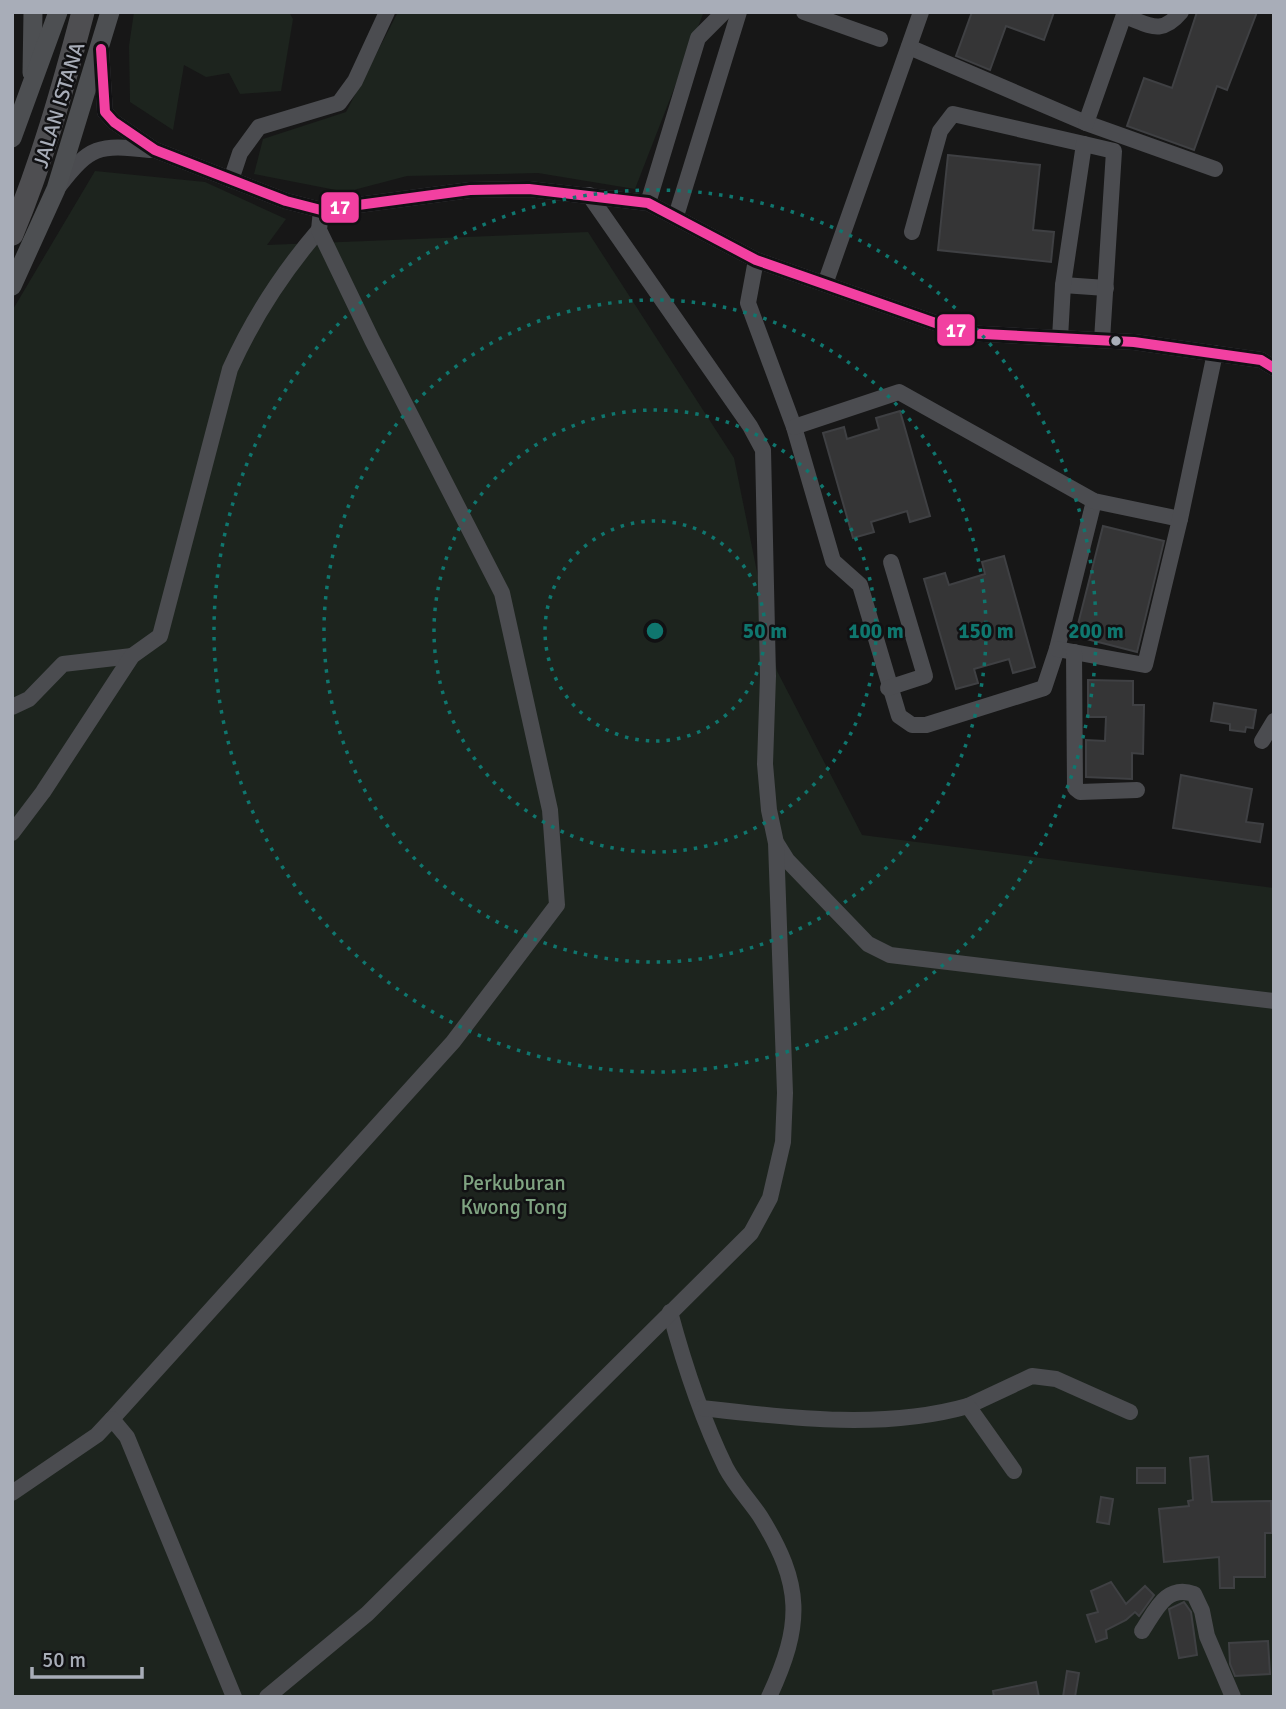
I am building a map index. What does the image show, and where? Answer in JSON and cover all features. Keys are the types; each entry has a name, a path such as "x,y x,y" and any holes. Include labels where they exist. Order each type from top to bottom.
{"highway":[{"path":"12,234 60,99 83,12"}],"main road":[{"path":"32,85 33,12"},
{"name":"JALAN ISTANA","path":"12,138 58,12"},
{"name":"JALAN ISTANA","path":"12,286 56,189 101,49 110,12"}],"street":[{"path":"231,180 240,153 259,127 339,103 355,81 387,12"},
{"path":"648,203 698,38 724,12"},
{"path":"677,216 739,12"},
{"path":"804,12 880,39"},
{"path":"825,284 921,12"},
{"path":"1086,123 1124,14 1161,28 1170,26 1181,12"},
{"path":"909,47 1086,123 1215,169"},
{"path":"101,49 105,112 130,134 156,150 286,201 321,210 470,190 529,188 648,203 756,260 964,333 1102,340 1261,360 1274,368"},
{"path":"912,232 940,131 953,114 1114,151 1102,340"},
{"path":"1060,338 1063,285 1084,144"},
{"path":"56,189 80,158 91,152 122,146 156,150"},
{"path":"267,1697 367,1614 751,1233 770,1198 783,1142 785,1093 776,843 769,810 765,764 768,676 763,450 750,426 589,195"},
{"path":"12,1493 97,1435 112,1419 453,1042 557,905 550,810 502,593 372,340 319,230 321,210"},
{"path":"12,833 43,792 132,656 160,636 230,369 248,330 271,291 319,230"},
{"path":"756,260 748,303 794,427 833,561 860,584 888,688 899,716 912,724 926,725 1044,688 1057,649 1094,501"},
{"path":"1063,285 1106,288"},
{"path":"1057,649 1145,665 1180,519 1215,353"},
{"path":"794,427 899,392 1094,501 1180,519"},
{"path":"888,688 925,676 891,562"},
{"path":"1074,652 1074,788 1080,792 1137,790"},
{"path":"12,707 29,699 62,664 132,656"},
{"path":"1262,741 1274,721"},
{"path":"776,843 787,860 868,944 890,955 1274,1000"},
{"path":"670,1312 702,1408 727,1469 783,1558 793,1588 794,1626 769,1697"},
{"path":"702,1408 801,1418 878,1419 935,1415 968,1406 1032,1376 1056,1379 1130,1412"},
{"path":"968,1406 1014,1471"},
{"path":"112,1419 127,1437 234,1697"},
{"path":"1142,1631 1168,1594 1181,1590 1194,1594 1202,1611 1207,1636 1233,1697"}],"green space":[{"path":"134,12 289,12 293,19 281,91 240,94 229,73 206,77 184,65 173,130 130,102 129,46"},
{"path":"398,12 703,14 635,189 538,173 407,176 346,192 254,174 263,139 346,112"},
{"name":"Perkuburan Kwong Tong","path":"95,171 205,182 286,219 267,245 588,232 734,458 777,671 862,835 1274,888 1274,1697 12,1697 12,311"}],"building":[{"path":"972,12 1054,12 1044,40 1006,26 990,70 956,56"},
{"path":"1197,12 1257,12 1227,90 1217,86 1194,150 1127,126 1144,78 1172,88"},
{"path":"948,155 1040,165 1033,230 1054,232 1051,262 938,250"},
{"path":"900,411 930,516 910,522 907,511 871,522 874,532 853,538 823,433 844,427 847,439 879,429 876,418"},
{"path":"1103,526 1164,541 1137,652 1075,636"},
{"path":"1004,556 1035,667 1013,673 1009,659 974,669 978,683 956,689 924,579 945,573 949,585 985,574 982,562"},
{"path":"1088,680 1133,681 1133,705 1144,705 1143,754 1132,753 1132,779 1086,777 1086,740 1105,741 1106,717 1088,717"},
{"path":"1214,703 1256,710 1253,728 1246,727 1245,732 1230,730 1230,724 1211,721"},
{"path":"1181,775 1252,789 1246,822 1263,824 1260,842 1173,828"},
{"path":"1208,1456 1212,1502 1271,1501 1272,1533 1265,1533 1265,1577 1234,1577 1234,1588 1220,1588 1219,1557 1164,1562 1159,1509 1189,1506 1188,1501 1193,1500 1190,1458"},
{"path":"1137,1468 1165,1468 1165,1483 1137,1483"},
{"path":"1101,1497 1113,1499 1109,1524 1097,1522"},
{"path":"1111,1582 1126,1604 1145,1586 1154,1595 1139,1616 1135,1612 1106,1630 1107,1638 1096,1642 1087,1615 1098,1612 1091,1591"},
{"path":"1184,1602 1191,1612 1197,1655 1179,1658 1169,1609"},
{"path":"1268,1641 1270,1674 1235,1676 1230,1664 1229,1643"},
{"path":"1067,1671 1079,1673 1075,1697 1063,1697"},
{"path":"1036,1682 1039,1697 994,1697 993,1691"}],"transit line":[{"name":"17","path":"101,49 105,112 114,122 155,150 286,201 321,210 470,190 529,189 648,203 756,260 964,333 1134,342 1261,360 1274,368"}]}
